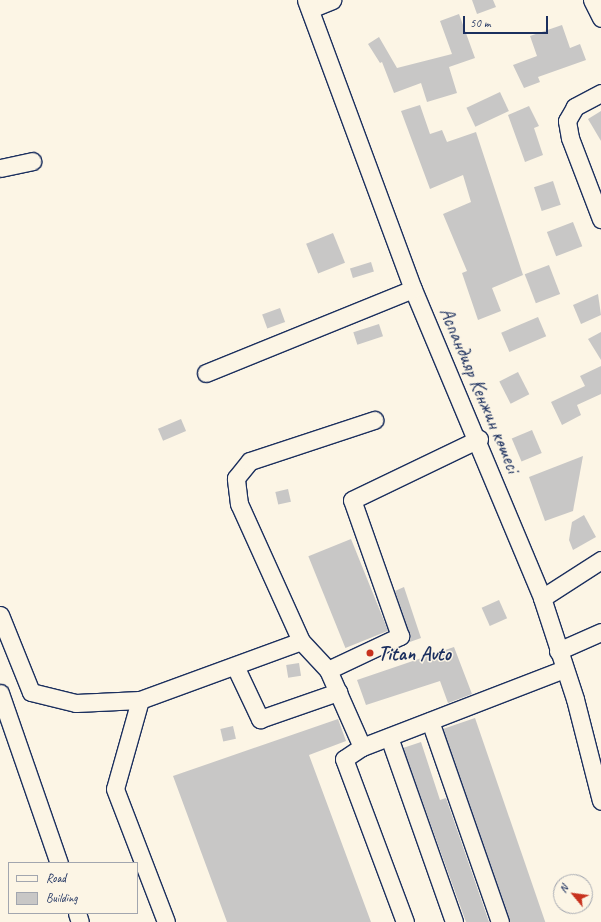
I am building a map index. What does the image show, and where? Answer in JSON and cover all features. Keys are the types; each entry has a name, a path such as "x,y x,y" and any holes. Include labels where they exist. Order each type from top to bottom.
{"street":[{"path":"308,5 332,0"},
{"path":"592,0 601,18"},
{"name":"Аспандияр Кенжин көшесі","path":"308,5 413,289 479,439 542,598 564,669 601,801"},
{"path":"601,93 574,107 567,121 570,138 601,219"},
{"path":"0,168 32,161"},
{"path":"206,373 413,289"},
{"path":"362,747 328,670 301,641 239,504 236,478 250,461 374,420"},
{"path":"328,670 400,636 352,500 479,439"},
{"path":"542,598 601,560"},
{"path":"0,615 31,692 76,703 140,700 301,641"},
{"path":"558,651 601,632"},
{"path":"235,666 260,719 338,692"},
{"path":"405,922 344,759 362,747 564,669"},
{"path":"0,693 59,862"},
{"path":"140,700 115,789 166,922"},
{"path":"430,721 500,922"},
{"path":"389,737 454,922"}],"building":[{"path":"472,0 493,0 496,7 477,14"},
{"path":"459,14 475,58 449,67 457,93 427,102 421,83 394,93 382,62 380,63 368,44 379,37 397,68 452,54 440,21"},
{"path":"562,25 570,48 580,44 586,60 538,77 540,82 524,88 513,65 537,56 530,36"},
{"path":"500,92 509,111 475,127 466,108"},
{"path":"420,105 430,134 442,130 447,142 476,132 523,275 492,288 501,311 478,320 462,273 467,271 443,214 471,202 463,175 430,189 401,111"},
{"path":"529,106 539,126 534,128 543,155 525,162 508,115"},
{"path":"601,111 601,141 588,119"},
{"path":"553,181 561,205 542,211 534,187"},
{"path":"573,222 582,246 556,256 547,232"},
{"path":"333,233 345,263 318,274 306,244"},
{"path":"371,262 374,272 353,278 350,268"},
{"path":"549,265 560,294 536,303 525,274"},
{"path":"598,294 601,315 581,324 573,305"},
{"path":"280,308 285,322 267,329 262,314"},
{"path":"538,317 546,336 509,352 501,333"},
{"path":"379,324 383,336 357,345 353,332"},
{"path":"601,332 601,360 588,339"},
{"path":"601,366 601,394 577,405 581,415 562,425 551,402 585,386 580,376"},
{"path":"518,372 529,394 511,404 499,382"},
{"path":"181,419 186,431 163,441 158,429"},
{"path":"532,430 542,453 522,462 512,439"},
{"path":"583,456 573,511 545,521 529,477"},
{"path":"288,489 291,502 278,505 275,492"},
{"path":"584,515 596,537 573,550 569,540 572,522"},
{"path":"351,539 388,631 345,648 308,556"},
{"path":"404,587 421,638 407,643 409,633 395,591"},
{"path":"499,600 507,618 490,626 482,608"},
{"path":"454,647 472,694 448,703 440,681 366,705 357,680"},
{"path":"299,663 301,676 288,678 286,665"},
{"path":"475,718 545,922 509,922 443,729"},
{"path":"338,719 346,741 309,755 371,922 227,922 173,776"},
{"path":"233,726 236,739 223,742 220,729"},
{"path":"421,742 440,800 446,798 489,922 466,922 403,748"}],"place":[{"name":"Titan Avto","path":"370,653"}]}
